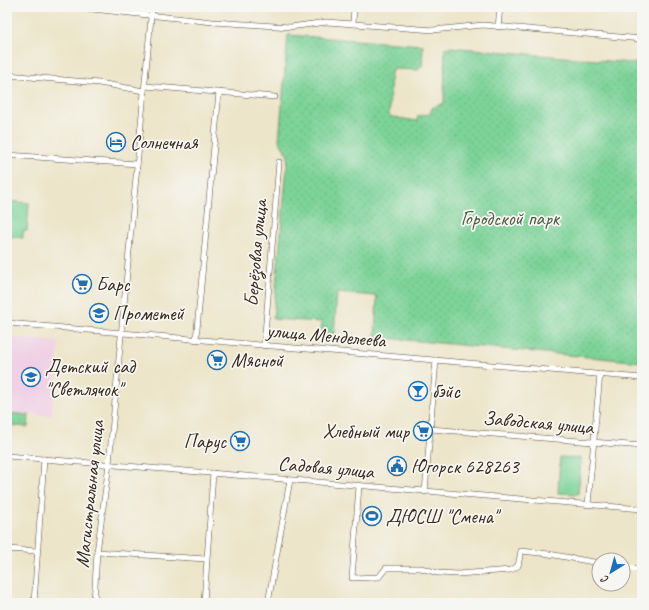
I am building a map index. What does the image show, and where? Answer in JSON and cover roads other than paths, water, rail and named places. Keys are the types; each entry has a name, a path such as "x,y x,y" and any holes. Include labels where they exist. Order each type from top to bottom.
{"street":[{"path":"48,7 83,8 151,14 213,22 290,27 327,22 433,30 474,26 642,39"},
{"name":"Магистральная улица","path":"94,603 97,552 109,464 152,7"},
{"path":"353,23 354,7"},
{"path":"498,27 500,7"},
{"path":"7,75 99,83 144,89 219,92 274,97"},
{"path":"196,340 219,92"},
{"path":"7,155 137,164"},
{"name":"Берёзовая улица","path":"264,346 279,162"},
{"name":"улица Менделеева","path":"7,323 642,378"},
{"path":"425,492 436,360"},
{"path":"588,505 600,374"},
{"name":"Заводская улица","path":"430,429 642,446"},
{"name":"Садовая улица","path":"7,456 642,509"},
{"path":"34,603 44,459"},
{"path":"204,603 213,473"},
{"path":"268,603 290,480"},
{"path":"359,486 352,578 379,577 386,568 421,568 438,573 458,574 511,570 518,566 521,551 549,554 591,562"},
{"path":"7,548 37,551"},
{"path":"97,552 206,559"},
{"path":"631,568 642,570"}],"place":[{"name":"Солнечная","path":"116,142"},
{"name":"Барс","path":"82,284"},
{"name":"Прометей","path":"99,313"},
{"name":"Мясной","path":"217,360"},
{"name":"Детский сад \"Светлячок\"","path":"31,377"},
{"name":"бэйс","path":"418,391"},
{"name":"Хлебный мир","path":"423,431"},
{"name":"Парус","path":"240,441"},
{"name":"Югорск 628263","path":"397,466"},
{"name":"ДЮСШ \"Смена\"","path":"372,516"}],"park label":[{"name":"Городской парк","path":"510,218"}]}
